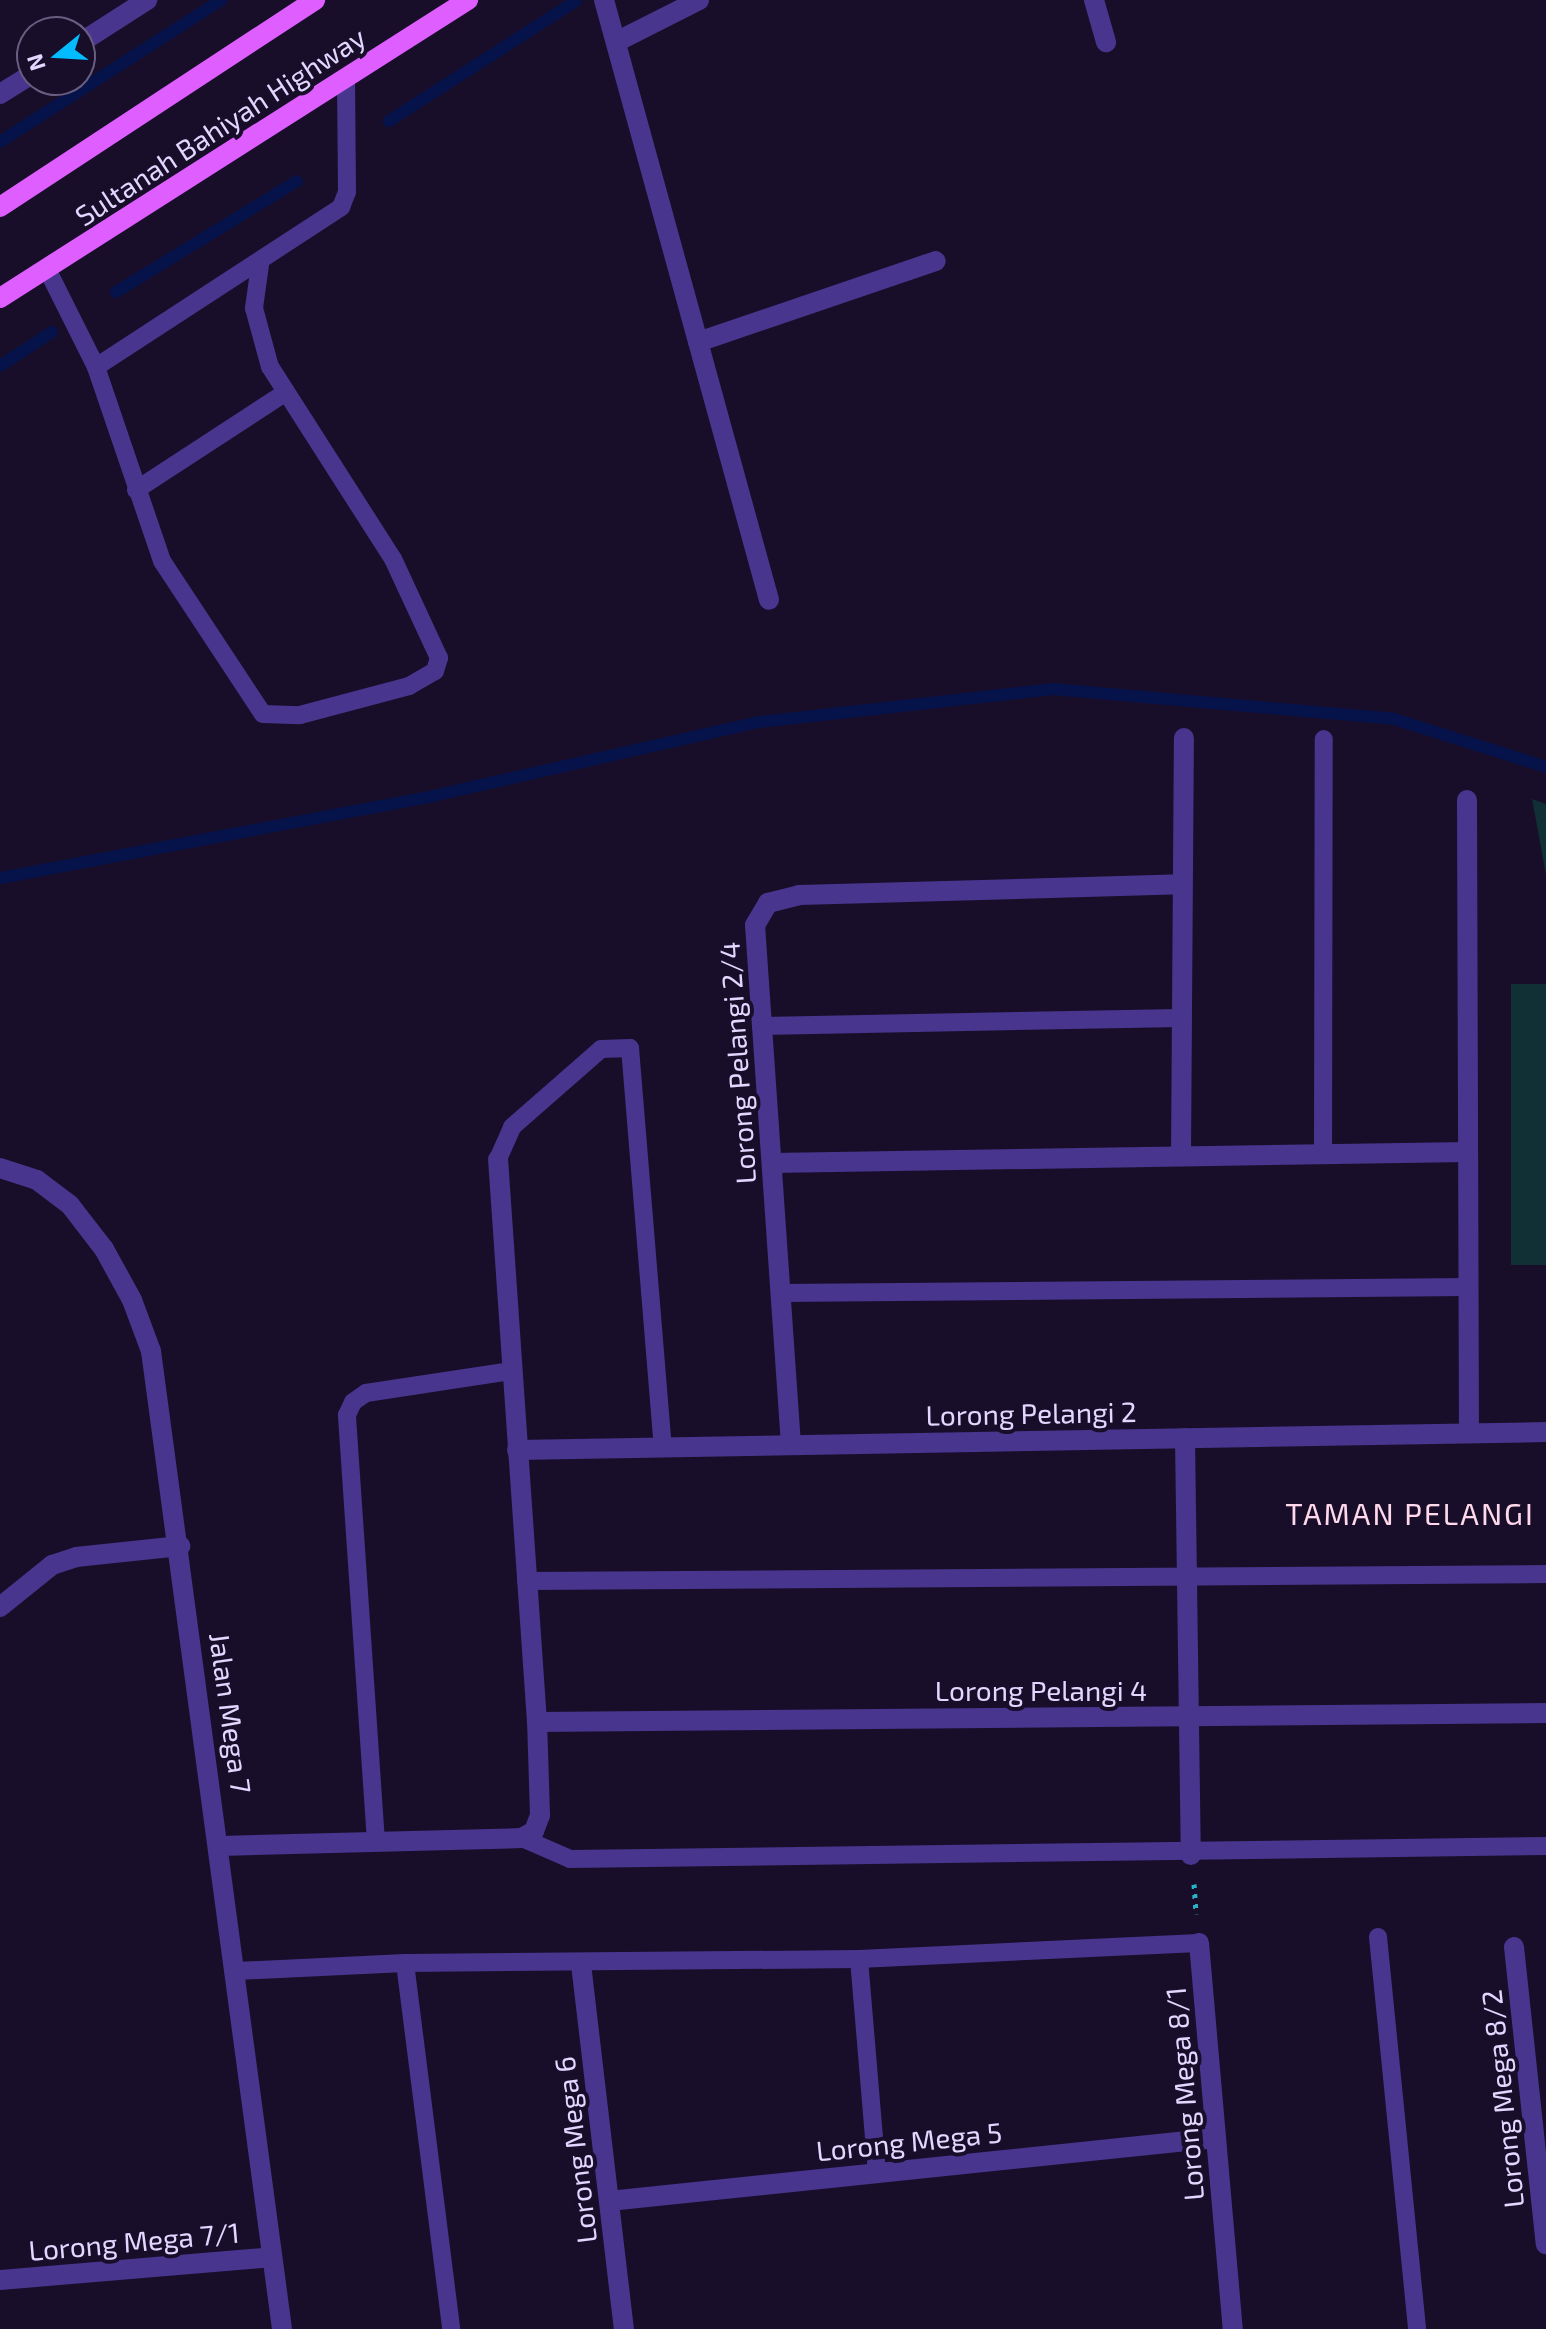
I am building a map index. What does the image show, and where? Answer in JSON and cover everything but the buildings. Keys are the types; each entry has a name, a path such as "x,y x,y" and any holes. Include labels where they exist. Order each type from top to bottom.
{"main road":[{"name":"Sultanah Bahiyah Highway","path":"0,207 315,0"},
{"name":"Sultanah Bahiyah Highway","path":"0,298 468,0"}],"street":[{"path":"96,33 147,0"},
{"path":"604,0 769,600"},
{"path":"616,42 699,0"},
{"path":"1094,0 1106,42"},
{"path":"698,342 936,261"},
{"path":"1181,1154 1184,738"},
{"path":"1467,800 1469,1433"},
{"name":"Lorong Pelangi 2/4","path":"791,1445 755,925 768,903 799,895 1181,884"},
{"path":"772,1163 1181,1154 1468,1152"},
{"path":"220,1846 522,1838 534,1831 540,1815 537,1722 498,1159"},
{"name":"Jalan Mega 7","path":"0,1168 37,1180 70,1205 104,1249 132,1300 151,1351 237,1971 282,2329"},
{"name":"Lorong Pelangi 2","path":"517,1450 1546,1432"},
{"path":"1185,1438 1191,1855"},
{"path":"0,1607 52,1565 76,1557 180,1546"},
{"name":"Lorong Pelangi 4","path":"537,1722 1546,1713"},
{"name":"Lorong Mega 8/1","path":"1199,1943 1233,2329"},
{"name":"Lorong Mega 8/2","path":"1514,1947 1546,2244"},
{"name":"Lorong Mega 6","path":"581,1964 624,2329"},
{"name":"Lorong Mega 5","path":"609,2201 1216,2138"},
{"name":"Lorong Mega 7/1","path":"0,2280 272,2257"}],"lane":[{"path":"96,367 260,265 341,207 347,192 346,79"},
{"path":"47,269 96,367 162,561 263,714 340,708 409,686 435,671 435,643 393,559 270,367 254,308 260,265"},
{"path":"136,490 285,393"},
{"path":"1323,1153 1324,739"},
{"path":"761,1026 1180,1018"},
{"path":"498,1159 512,1127 601,1049 630,1048 635,1062 663,1447"},
{"path":"781,1293 1469,1287"},
{"path":"376,1842 347,1415 353,1402 366,1393 512,1371"},
{"path":"526,1581 1546,1574"},
{"path":"522,1838 570,1859 1191,1855 1546,1846"},
{"path":"1378,1937 1417,2329"},
{"path":"237,1971 405,1963 581,1964 859,1959 1199,1943"},
{"path":"859,1959 877,2173"},
{"path":"405,1963 451,2329"}],"path":[{"path":"1191,1855 1199,1943"}],"green space":[{"path":"1532,799 1546,804 1546,875"},
{"path":"1511,984 1546,984 1546,1265 1511,1265"}],"waterway":[{"path":"0,142 221,0"},
{"path":"389,121 576,1"},
{"path":"116,292 297,181"},
{"path":"0,366 52,332"},
{"path":"0,878 433,796 759,722 1053,689 1394,719 1546,767"}],"district":[{"name":"TAMAN PELANGI","path":"1410,1513"}]}
